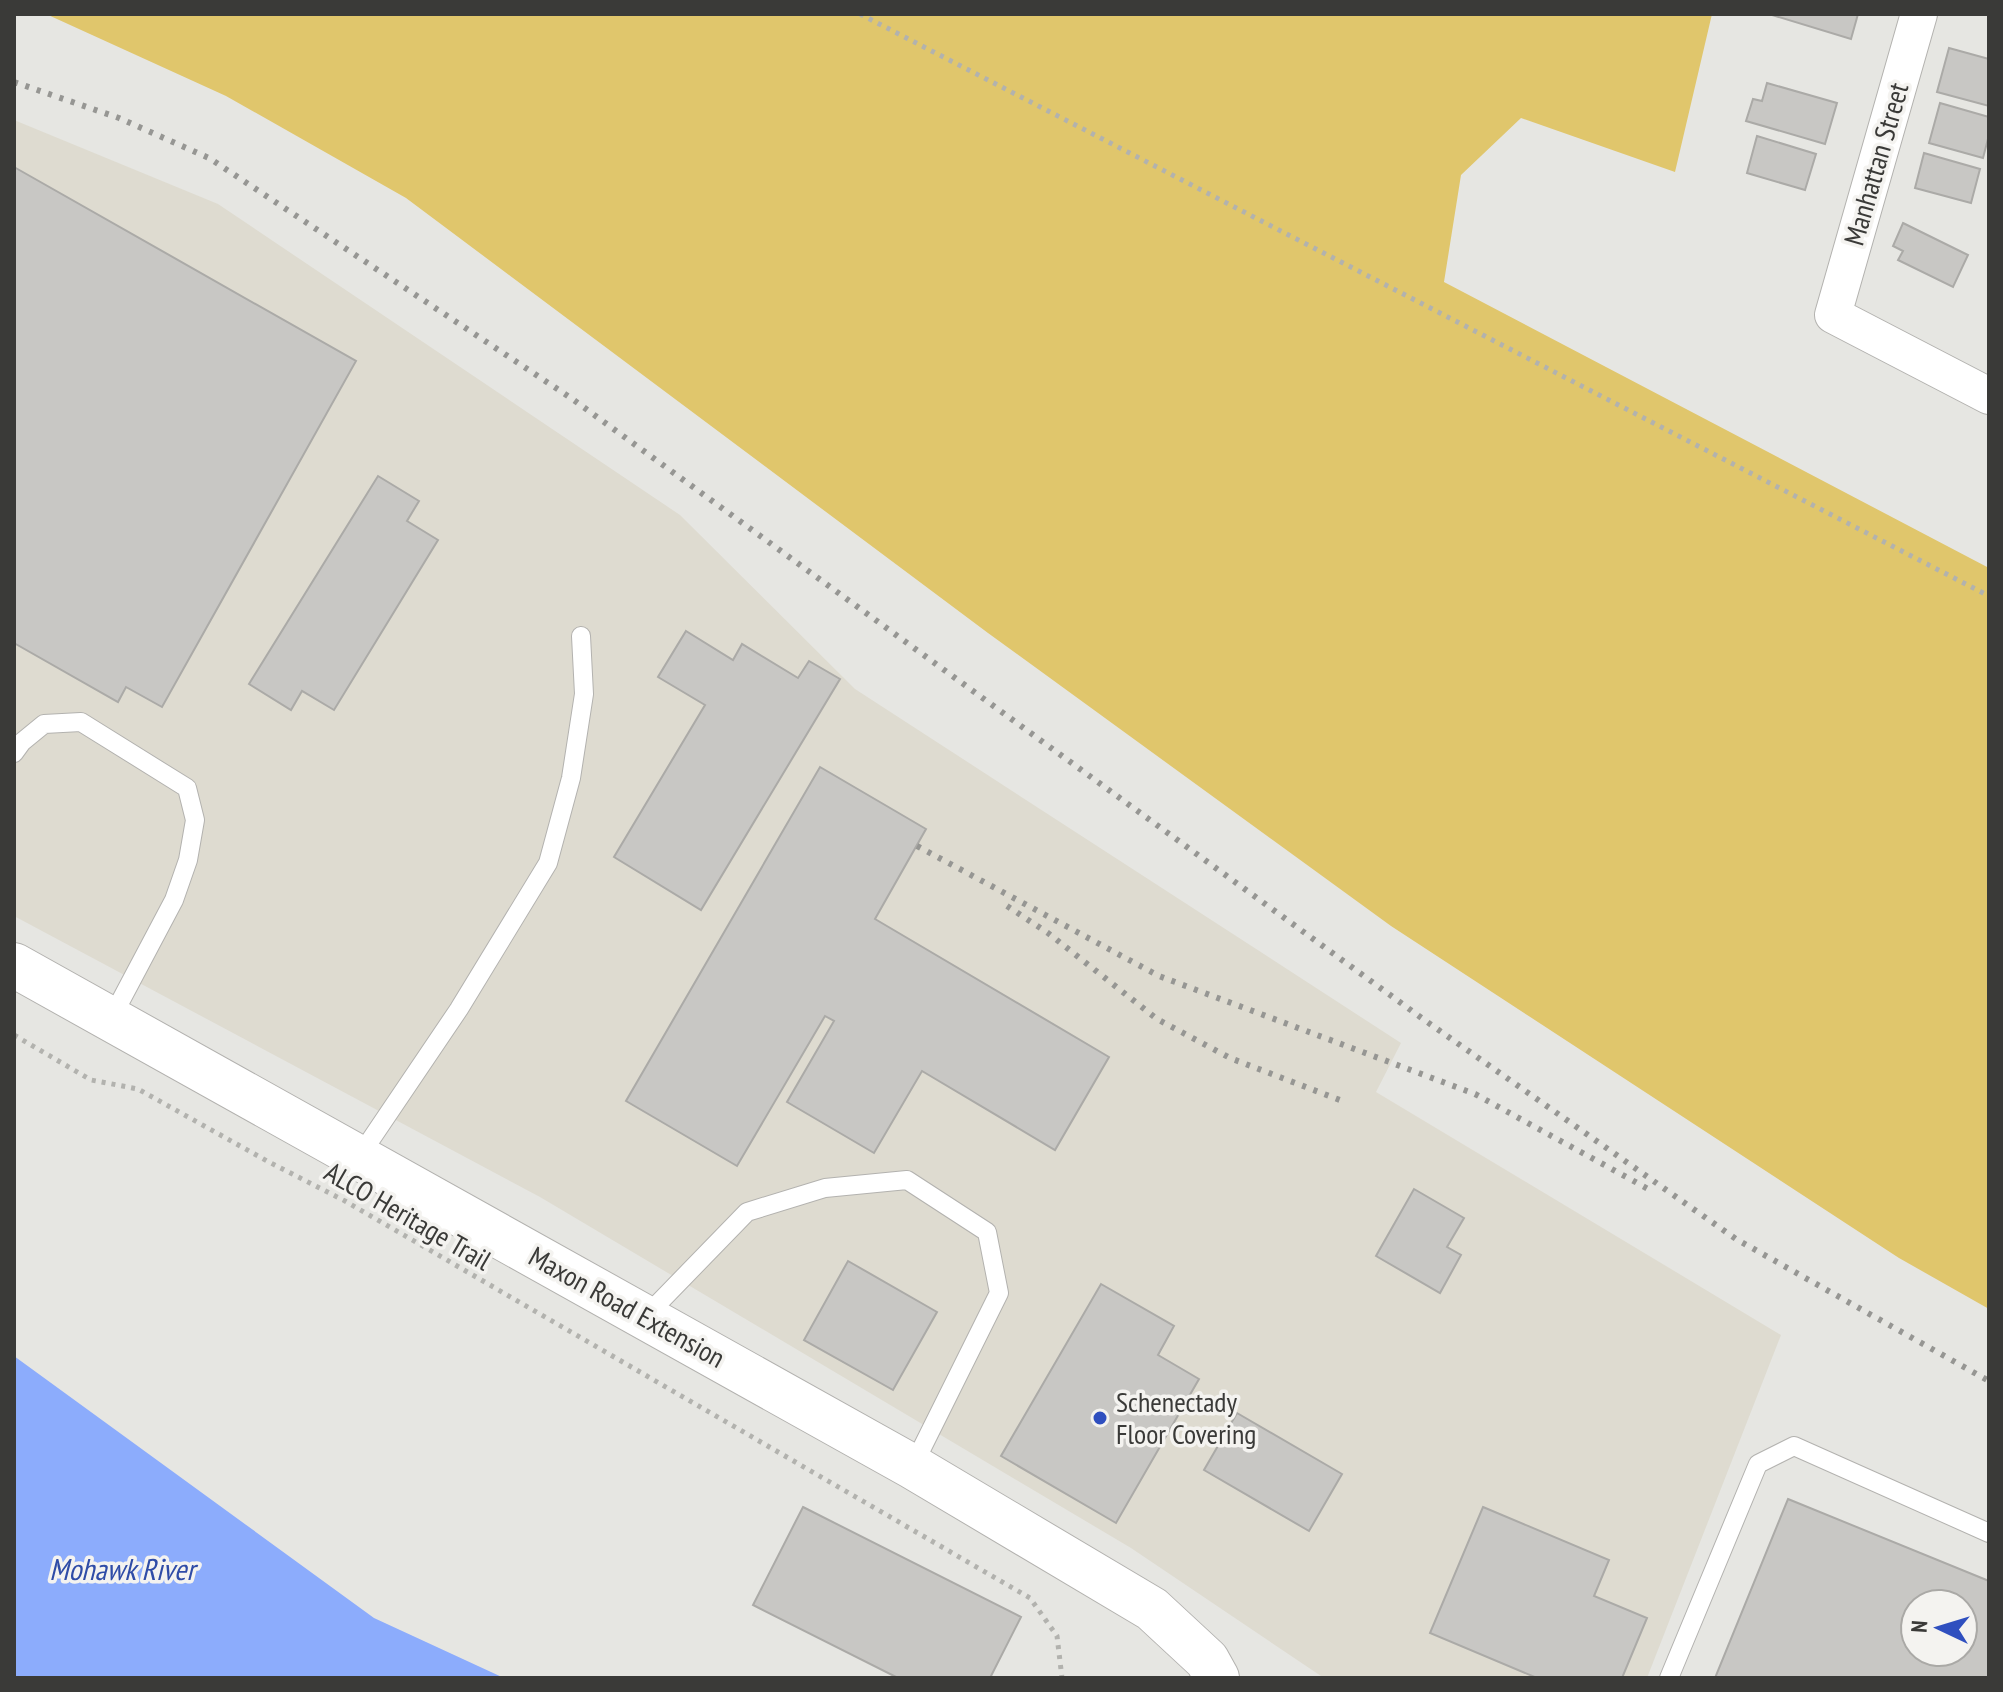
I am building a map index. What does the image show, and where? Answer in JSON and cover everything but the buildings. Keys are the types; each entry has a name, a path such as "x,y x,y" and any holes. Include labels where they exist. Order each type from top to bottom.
{"street":[{"name":"Manhattan Street","path":"1919,14 1833,315 1989,396"},
{"name":"Maxon Road Extension","path":"14,965 913,1467 1152,1609 1207,1660 1217,1678"}],"lane":[{"path":"359,1157 459,1009 548,863 571,778 584,694 581,636"},
{"path":"14,753 44,724 81,722 187,788 195,820 188,860 174,900 111,1019"},
{"path":"645,1317 747,1212 825,1188 907,1180 987,1232 999,1293 913,1467"},
{"path":"1669,1678 1758,1464 1794,1446 1989,1533"}],"path":[{"path":"860,14 1989,596"},
{"name":"ALCO Heritage Trail","path":"14,1035 91,1080 138,1089 345,1201 1030,1598 1057,1636 1062,1678"}],"shaded area":[{"path":"46,14 1712,14 1675,172 1521,118 1461,175 1444,282 1989,568 1989,1309 1899,1258 1391,926 988,633 406,198 226,96"},
{"path":"14,120 218,204 680,515 855,689 1401,1043 1376,1092 1781,1335 1647,1678 1324,1678 1131,1548 540,1197 14,916"}],"water":[{"name":"Mohawk River","path":"14,1356 374,1618 504,1678 14,1678"}],"railway":[{"path":"14,82 119,118 209,158 571,398 1423,1019 1736,1239 1989,1381"},
{"path":"917,846 1159,976 1475,1094 1650,1190"},
{"path":"1007,906 1048,933 1157,1019 1230,1058 1345,1102"}],"place":[{"name":"Schenectady Floor Covering","path":"1100,1418"}]}
